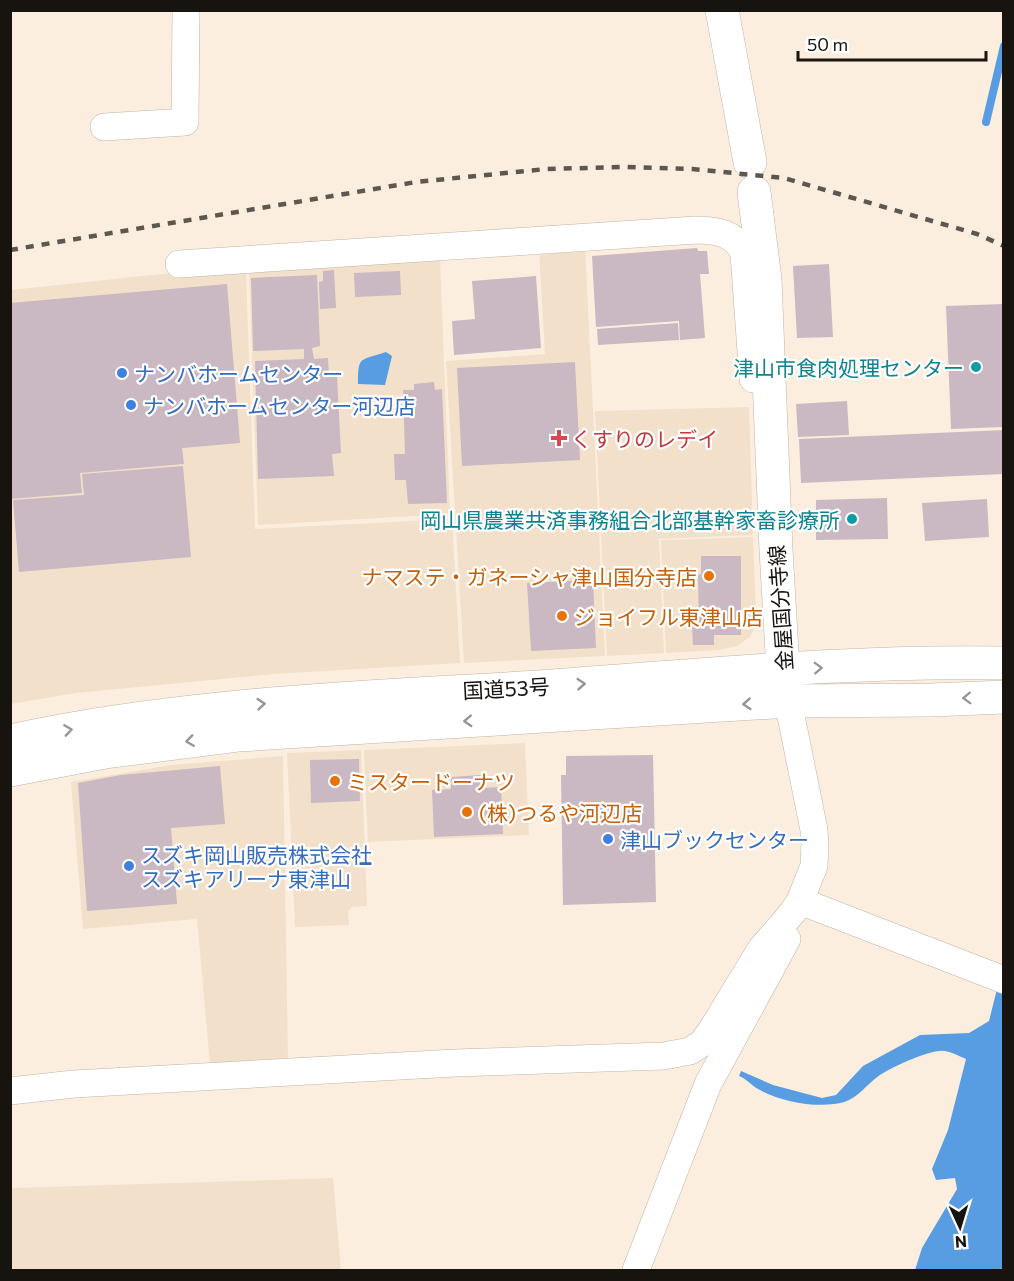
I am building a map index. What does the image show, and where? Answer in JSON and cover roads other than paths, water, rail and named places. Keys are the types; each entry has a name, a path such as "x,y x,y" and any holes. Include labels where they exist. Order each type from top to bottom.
{"main road":[{"name":"金屋国分寺線","path":"722,10 752,177 765,280 772,459 786,685"},
{"name":"国道53号","path":"10,770 105,752 239,735 300,740 504,729 786,685 952,662 1004,663"},
{"name":"国道53号","path":"10,741 210,709 330,698 524,687 786,685 931,700 1004,697"}],"street":[{"path":"104,127 185,122 186,10"},
{"path":"179,264 696,230 722,233 737,241 744,254 754,392 759,422 772,459"},
{"path":"636,1270 708,1084 788,937 811,906 815,843 786,685"},
{"path":"811,906 1004,980"},
{"path":"10,1091 74,1084 444,1063 681,1054 697,1047 706,1037 764,944 785,922 811,906"}],"water":[{"path":"386,352 392,356 385,385 358,384 362,360"},
{"path":"1003,965 1003,1270 915,1270 922,1248 957,1189 955,1178 936,1180 932,1169 948,1130 966,1059 944,1051 929,1053 882,1074 847,1101 825,1105 805,1104 775,1097 739,1076 741,1071 773,1085 822,1098 836,1095 863,1066 920,1035 969,1033 989,1021"}],"waterway":[{"path":"986,122 1004,46"}],"railway":[{"path":"10,250 416,182 546,169 624,167 692,169 784,178 977,234 1004,246"}],"place":[{"name":"津山市食肉処理センター","path":"976,367"},
{"name":"ナンバホームセンター","path":"122,373"},
{"name":"ナンバホームセンター河辺店","path":"131,405"},
{"name":"くすりのレデイ","path":"559,438"},
{"name":"岡山県農業共済事務組合北部基幹家畜診療所","path":"852,519"},
{"name":"ナマステ・ガネーシャ津山国分寺店","path":"709,576"},
{"name":"ジョイフル東津山店","path":"562,616"},
{"name":"ミスタードーナツ","path":"335,781"},
{"name":"(株)つるや河辺店","path":"467,812"},
{"name":"津山ブックセンター","path":"608,839"},
{"name":"スズキ岡山販売株式会社 スズキアリーナ東津山","path":"129,866"}]}
